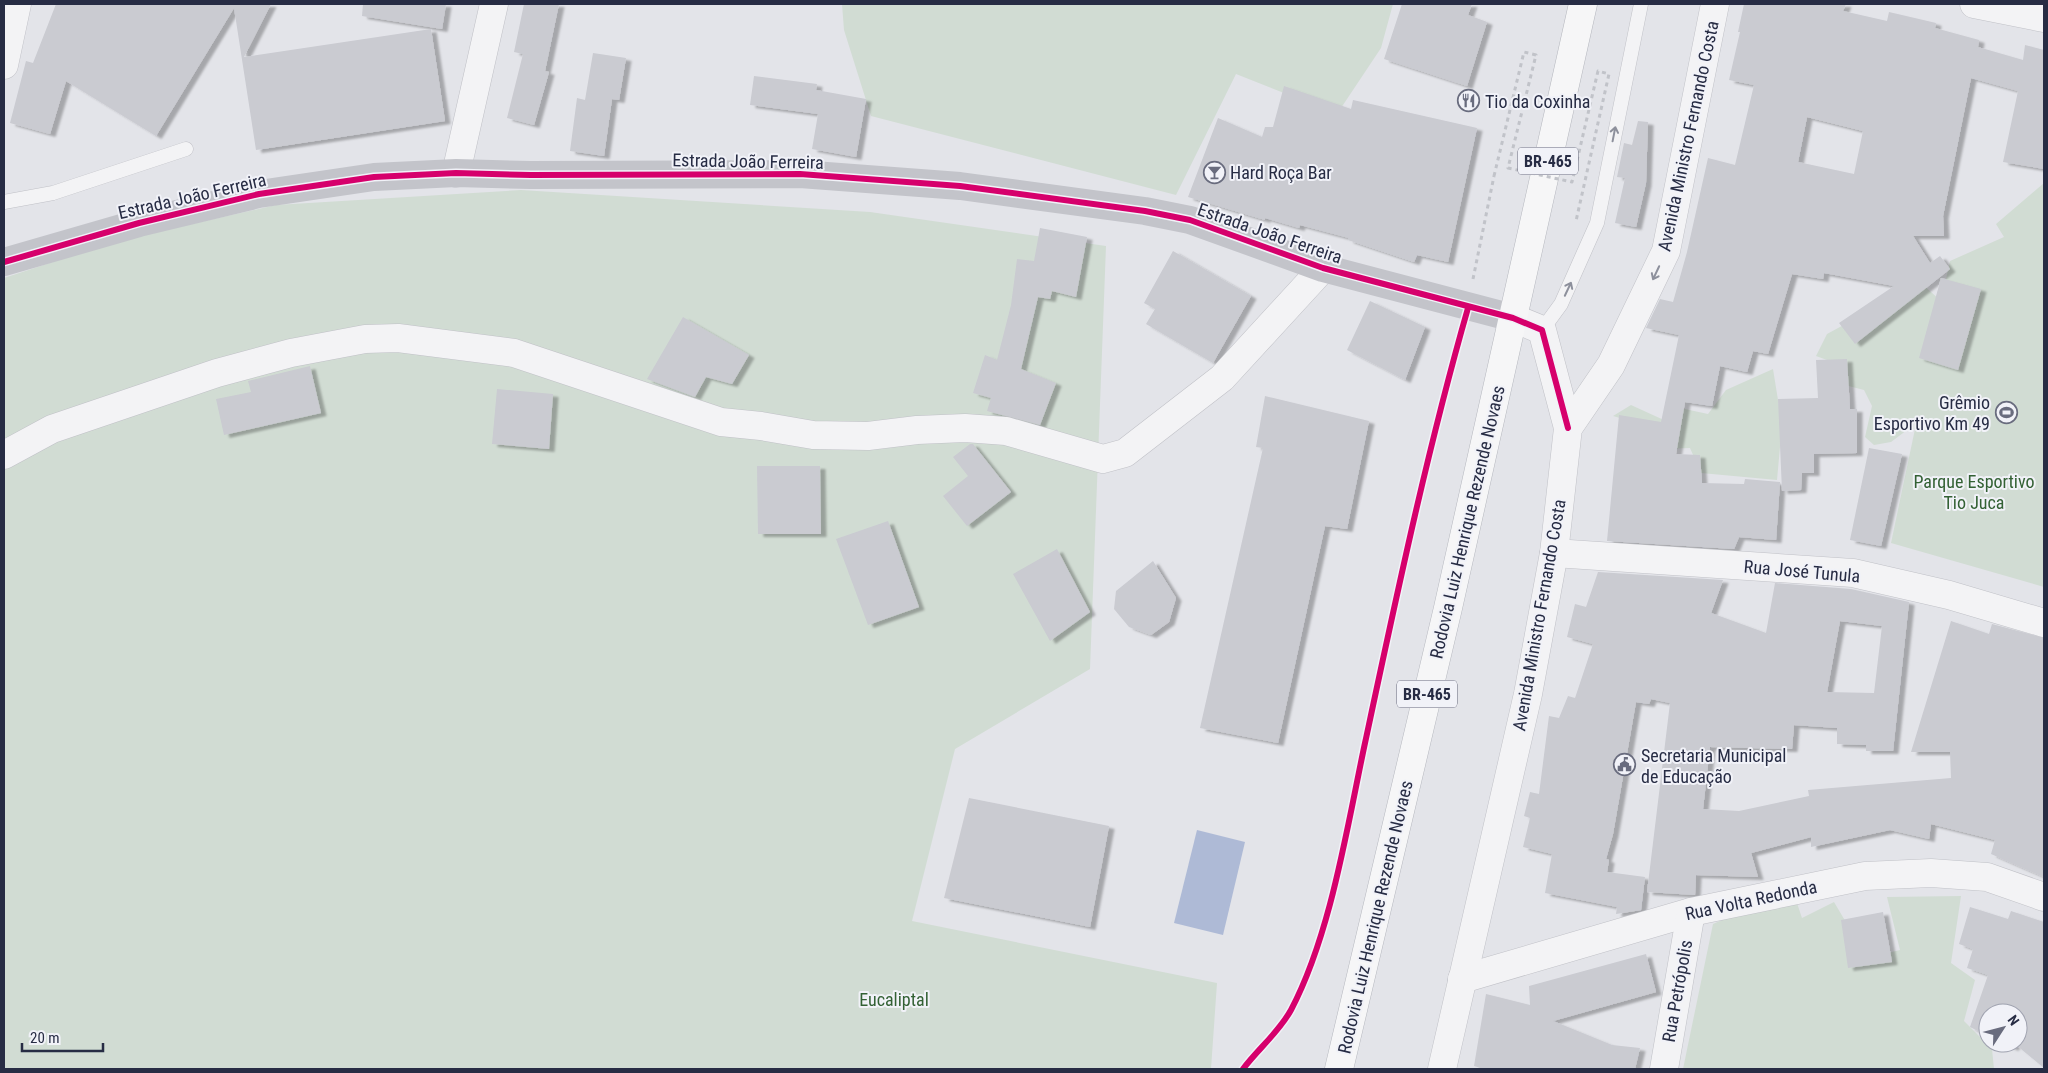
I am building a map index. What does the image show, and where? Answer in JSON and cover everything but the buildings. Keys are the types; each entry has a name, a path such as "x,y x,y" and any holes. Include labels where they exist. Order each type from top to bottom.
{"highway":[{"name":"Rodovia Luiz Henrique Rezende Novaes","path":"1339,1069 1514,318 1583,4"}],"street":[{"path":"4,65 17,4"},
{"path":"456,173 494,4"},
{"name":"Avenida Ministro Fernando Costa","path":"1442,1069 1524,713 1554,553 1568,428 1611,365 1666,251 1715,4"},
{"path":"1974,4 2044,18"},
{"name":"Estrada João Ferreira","path":"4,262 139,223 259,194 374,177 456,173 531,175 800,174 960,186 1144,211 1190,220 1323,268 1468,308 1514,318"},
{"path":"4,455 52,429 217,373 291,353 365,339 398,338 514,353 721,422 761,426 814,435 868,436 917,430 965,428 1006,431 1103,459 1125,453 1222,378 1323,268"},
{"path":"1514,318 1542,330 1568,428"},
{"name":"Rua José Tunula","path":"1554,553 1853,573 1949,595 2044,623"},
{"name":"Rua Volta Redonda","path":"1462,979 1691,912 1865,876 1931,873 1987,877 2044,897"},
{"name":"Rua Petrópolis","path":"1664,1069 1691,912"}],"lane":[{"path":"1542,330 1561,304 1597,223 1641,4"},
{"path":"4,202 53,193 186,149"}],"path":[{"path":"1468,308 1494,176 1524,52 1536,55 1508,168 1572,182 1598,71 1609,74 1576,220"}],"green space":[{"path":"842,4 1393,4 1381,48 1337,114 1236,74 1176,195 871,116 844,30"},
{"name":"Parque Esportivo Tio Juca","path":"2044,183 2044,587 1891,543 1915,429 1907,430 1891,442 1874,445 1865,437 1872,406 1864,390 1841,384 1838,364 1816,356 1827,334 1921,283 1941,301 1950,261 2004,237 1996,224"},
{"name":"Eucaliptal","path":"521,190 870,212 1106,246 1090,669 955,749 912,921 1217,983 1211,1069 4,1069 4,278 117,241 276,205"},
{"path":"1773,369 1782,425 1777,480 1701,473 1690,448 1638,450 1637,423 1613,416 1631,405 1666,421 1671,406 1708,414 1726,390"},
{"path":"1961,896 1951,963 1975,980 1964,1021 1978,1035 1978,1053 1992,1053 1994,1069 1683,1069 1713,924 1742,911 1795,897 1802,918 1834,902 1850,929 1855,961 1900,950 1887,897"}],"water":[{"path":"1197,830 1245,842 1223,935 1174,923"}],"cycle path":[{"path":"4,262 139,223 259,194 374,177 456,173 531,175 800,174 960,186 1145,211 1190,220 1323,268 1513,318 1542,330 1568,428"},
{"path":"1243,1069 1281,1026 1291,1010 1317,948 1336,880 1413,525 1439,416 1468,308"}],"place":[{"name":"Tio da Coxinha","path":"1469,101"},
{"name":"Hard Roça Bar","path":"1214,172"},
{"name":"Grêmio Esportivo Km 49","path":"2006,412"},
{"name":"Secretaria Municipal de Educação","path":"1625,765"}]}
